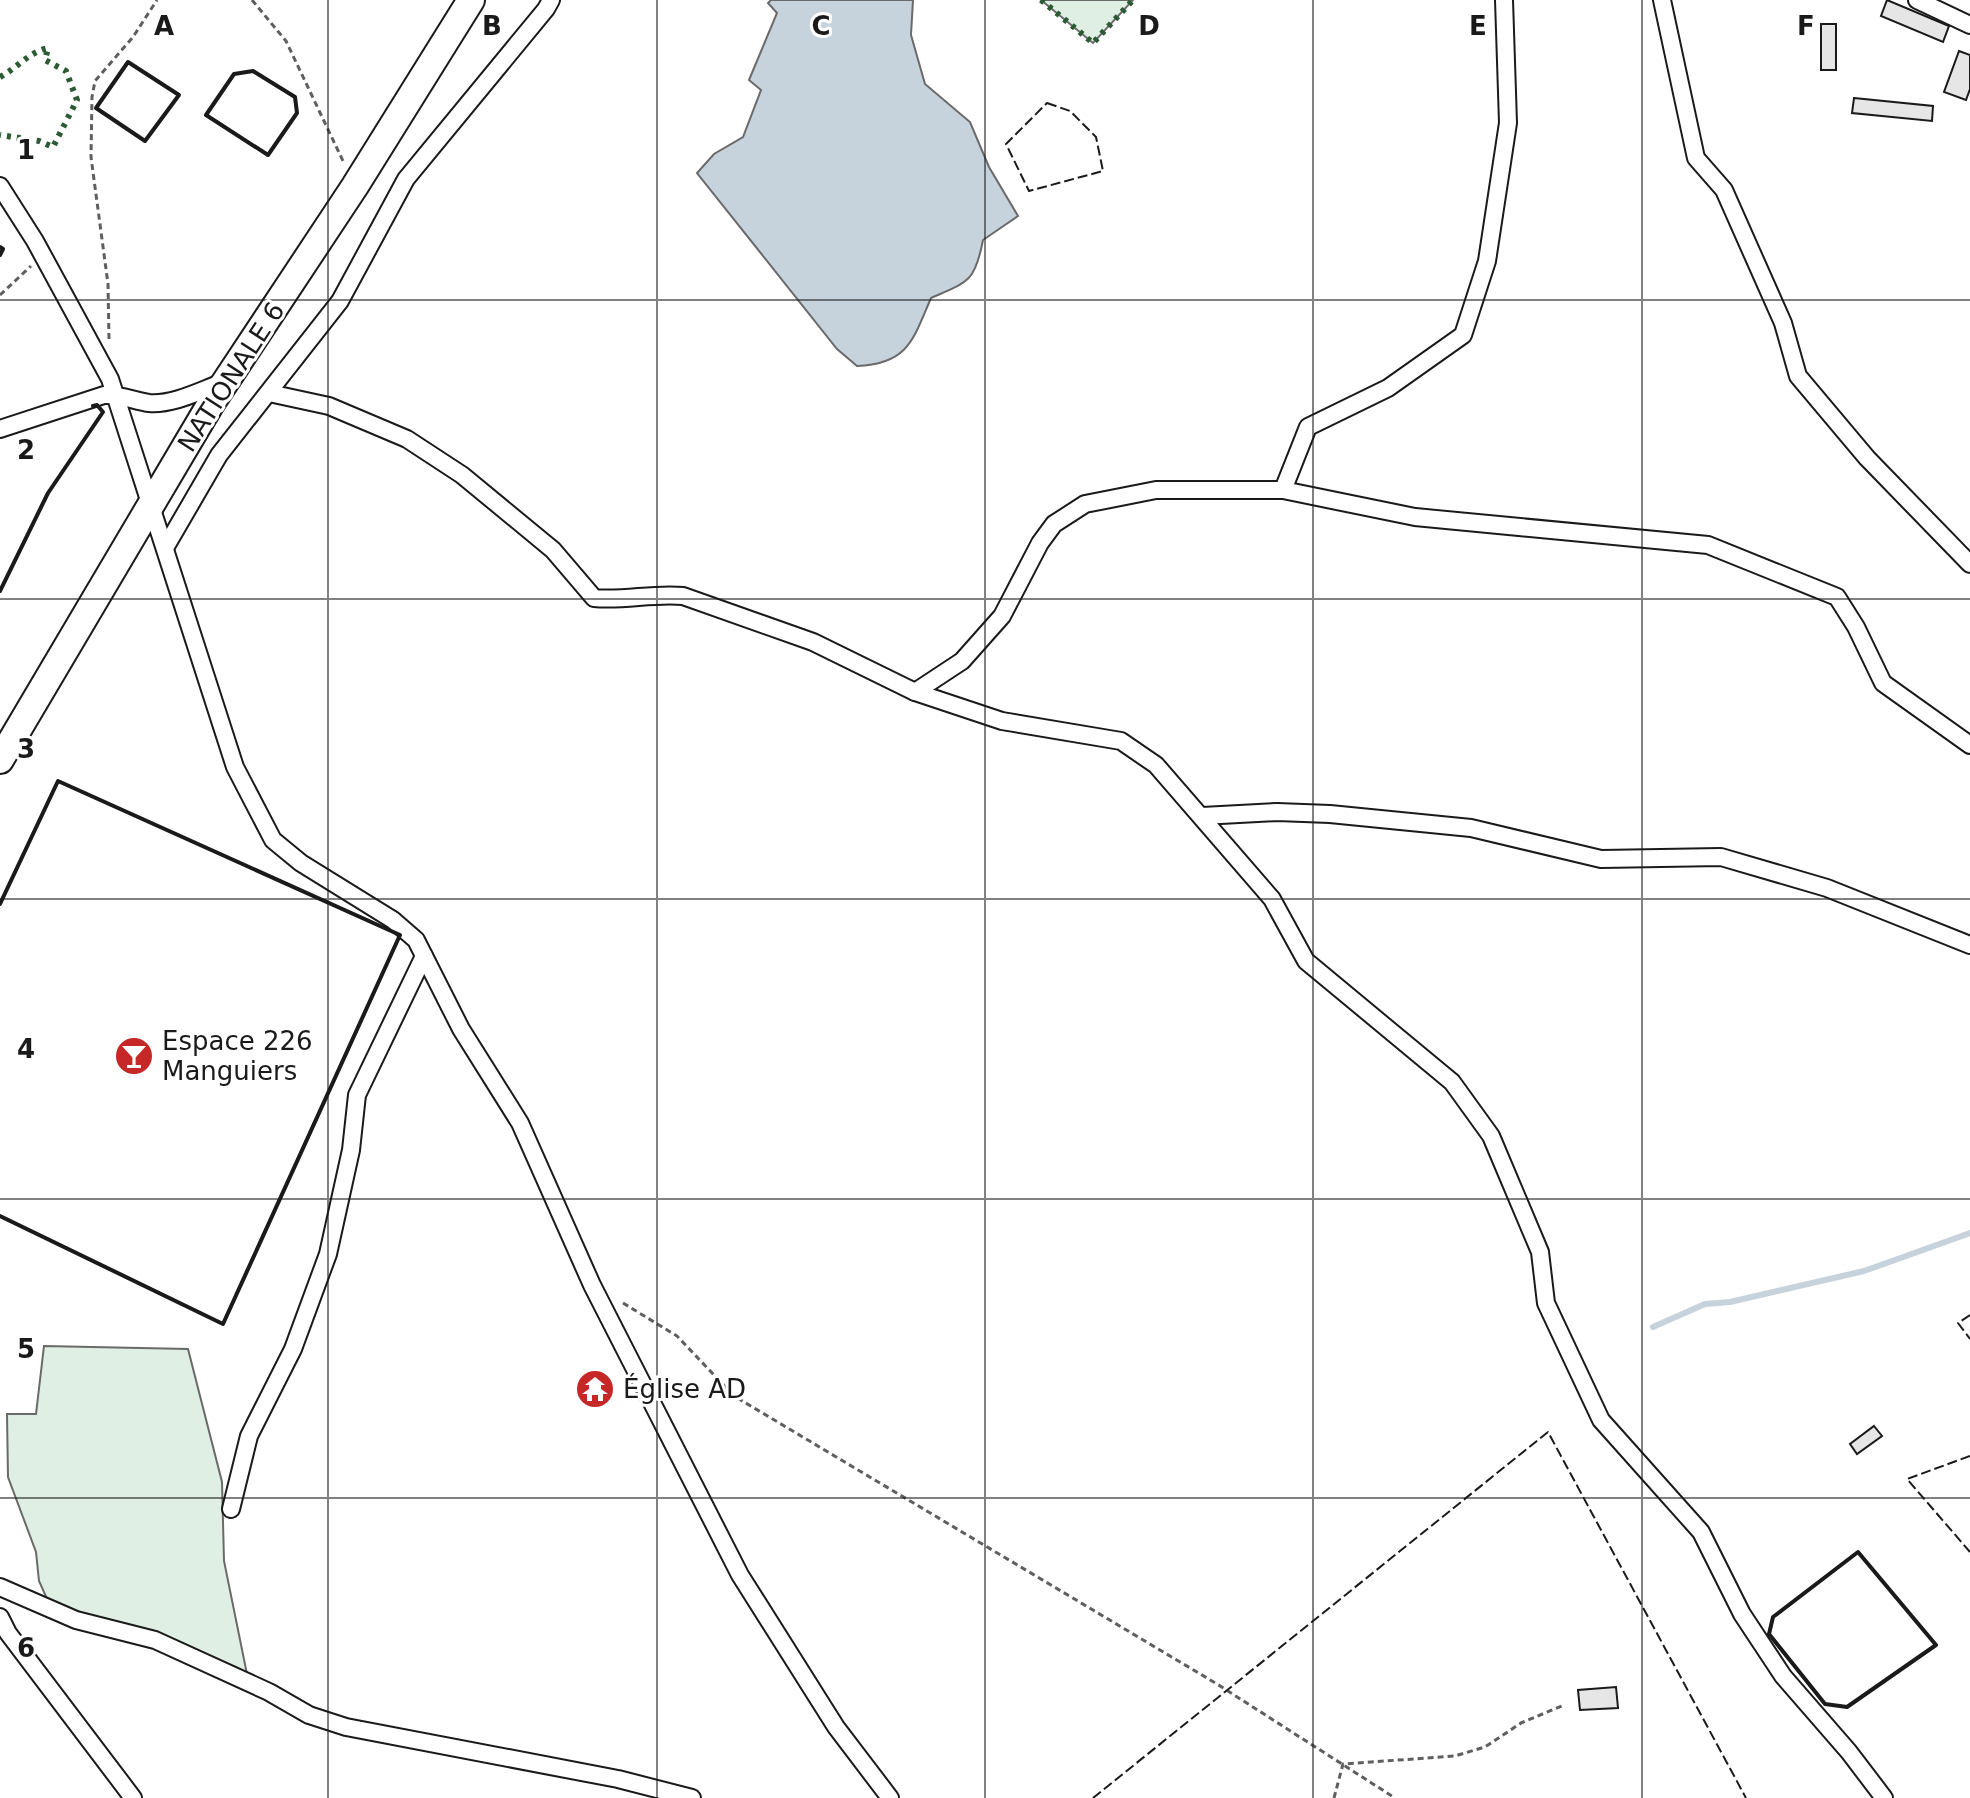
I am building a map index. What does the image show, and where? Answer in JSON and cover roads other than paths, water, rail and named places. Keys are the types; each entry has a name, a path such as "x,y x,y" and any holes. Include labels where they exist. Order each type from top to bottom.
{"main road":[{"name":"NATIONALE 6","path":"0,760 151,503 471,0"}],"street":[{"path":"165,548 219,455 340,301 406,179 551,0"},
{"path":"1283,490 1308,427 1388,388 1463,335 1487,261 1508,123 1504,0"},
{"path":"1662,0 1696,158 1724,190 1783,323 1798,376 1867,458 1970,564"},
{"path":"1917,0 1970,25"},
{"path":"0,186 42,255 112,386 235,767 273,840 301,863 393,920 416,940 461,1029 520,1123 592,1285 740,1575 836,1727 890,1798"},
{"path":"112,386 130,400 154,403 226,382"},
{"path":"0,429 104,395 112,386"},
{"path":"269,393 329,406 407,439 462,475 553,550 594,598 617,600 662,594 683,596 813,642 915,692 1002,721 1121,741 1156,765 1272,899 1306,961 1452,1082 1491,1136 1540,1252 1546,1303 1601,1420 1701,1532 1742,1614 1783,1676 1884,1798"},
{"path":"915,692 962,661 1002,616 1040,543 1054,524 1085,504 1156,490 1283,490 1415,517 1708,545 1837,597 1856,627 1883,683 1970,745"},
{"path":"1202,816 1277,812 1330,814 1471,828 1601,859 1721,857 1827,888 1970,945"},
{"path":"231,1509 249,1436 293,1349 328,1254 351,1150 357,1095 424,956"},
{"path":"0,1587 76,1620 155,1640 269,1692 309,1715 346,1727 618,1779 692,1798"},
{"path":"0,1617 8,1633 133,1798"}],"waterway":[{"path":"1653,1327 1705,1304 1730,1302 1864,1271 1970,1233"}],"place":[{"name":"Espace 226 Manguiers","path":"134,1056"},
{"name":"Église AD","path":"595,1389"}]}
